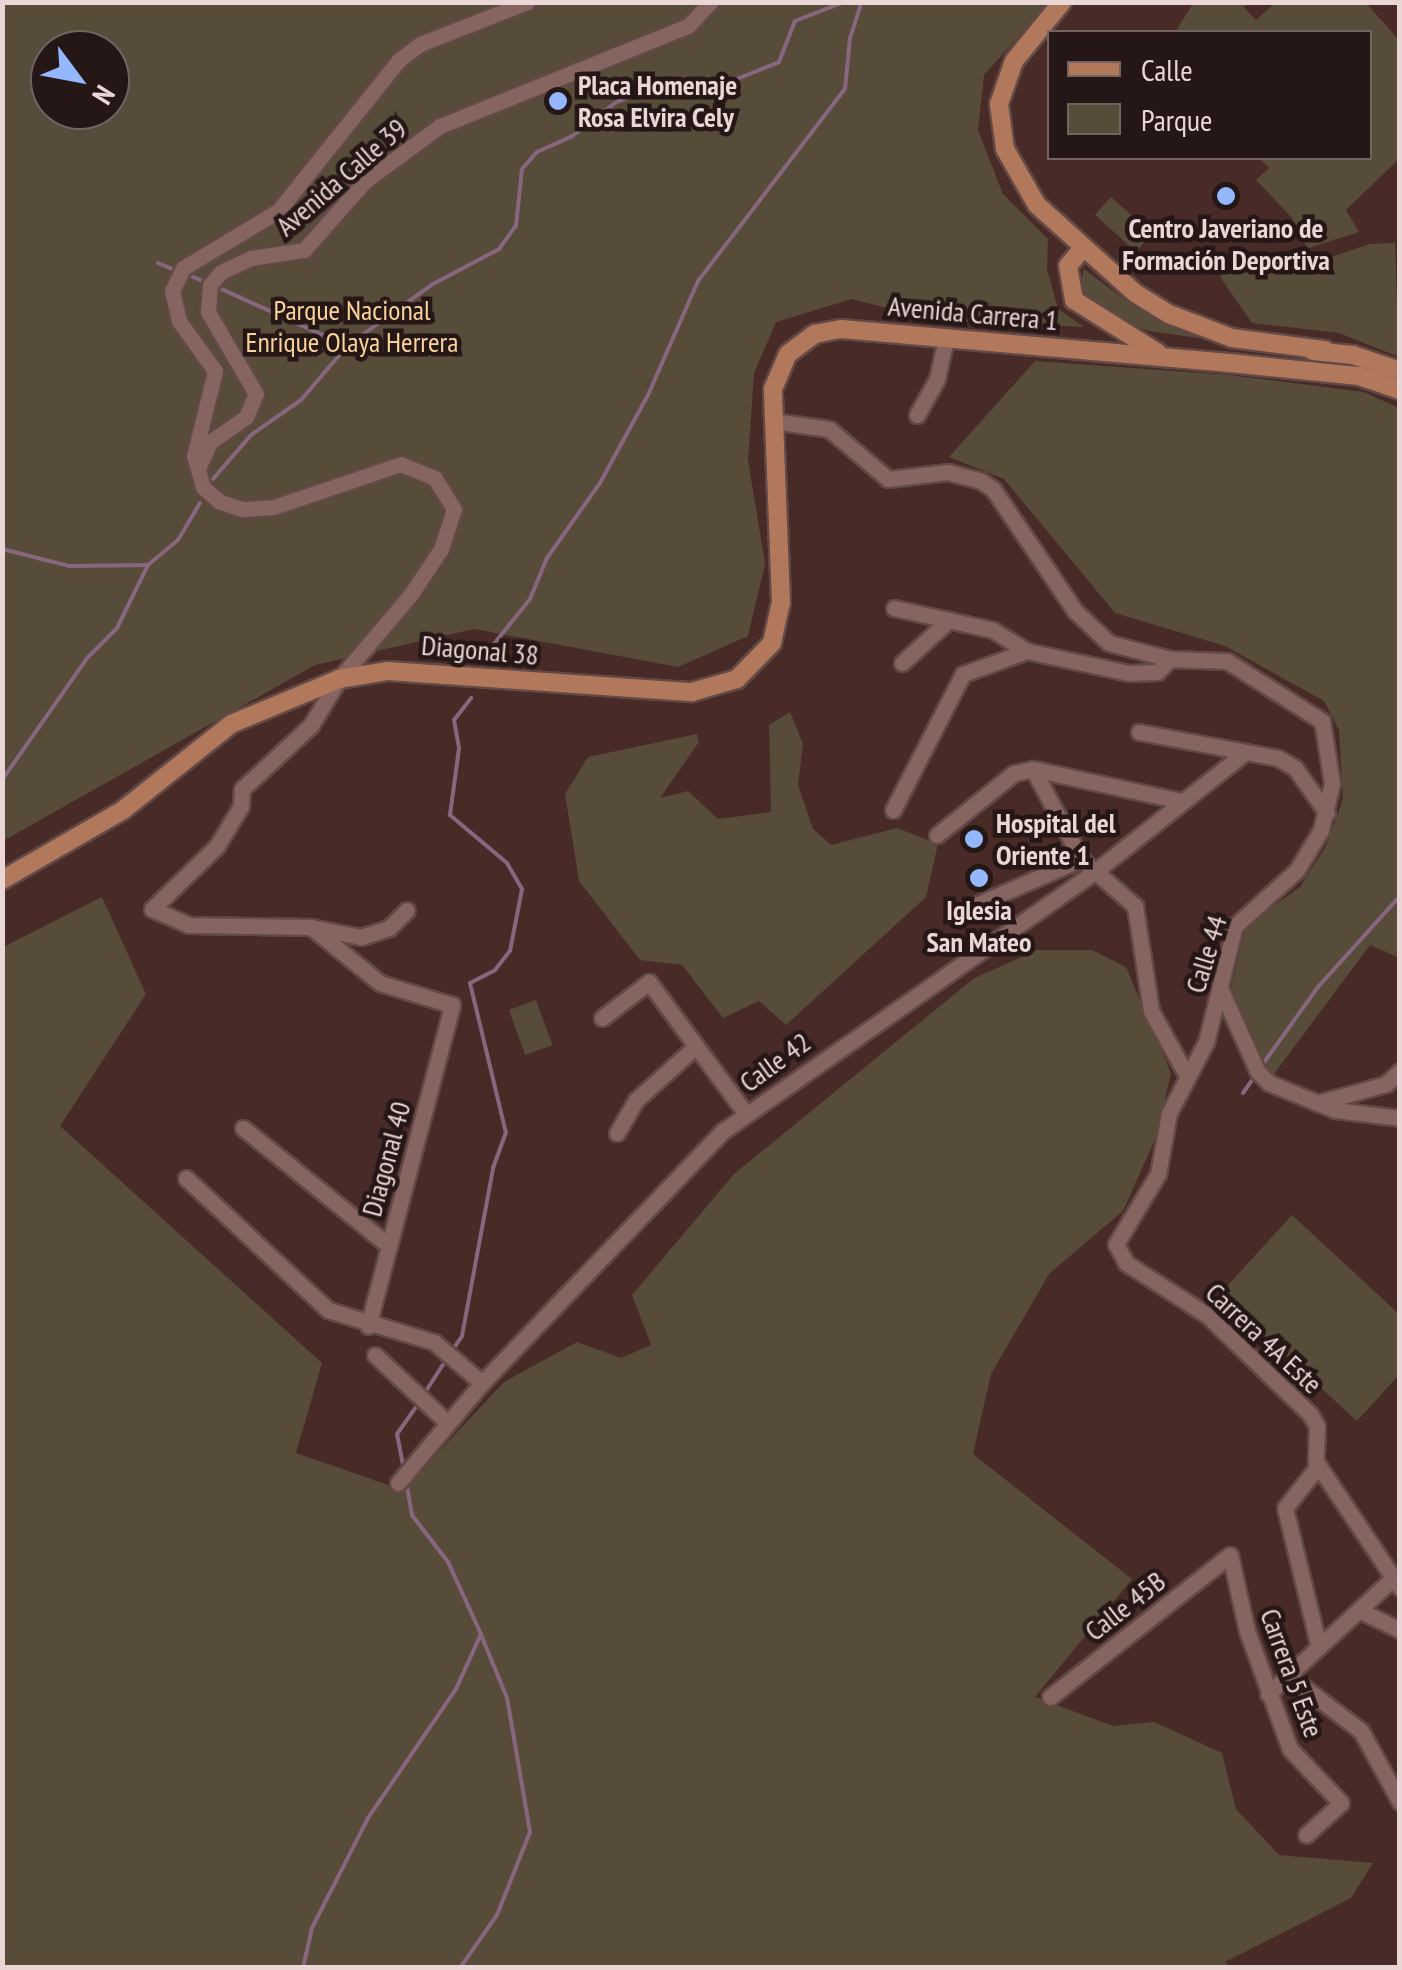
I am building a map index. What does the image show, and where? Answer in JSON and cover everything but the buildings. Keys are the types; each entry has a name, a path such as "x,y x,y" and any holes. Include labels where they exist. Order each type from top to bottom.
{"main road":[{"path":"1062,2 1002,82 1005,149 1037,205 1135,294 1198,328 1325,350"},
{"path":"1083,248 1068,266 1074,300 1165,357"},
{"name":"Avenida Carrera 1","path":"773,421 779,369 815,334 841,329 1359,376 1400,390"},
{"name":"Avenida Carrera 1","path":"1230,362 1325,350 1400,371"},
{"name":"Diagonal 38","path":"2,880 123,810 231,724 339,678 409,672 680,692 737,679 772,643 778,623 773,421"}],"street":[{"name":"Avenida Calle 39","path":"198,475 195,446 215,371 174,312 180,273 278,211 411,50 527,2"},
{"name":"Avenida Calle 39","path":"198,475 210,442 246,417 256,394 208,312 210,285 220,272 250,258 304,250 366,182 440,126 688,26 710,2"},
{"path":"918,415 936,379 946,338"},
{"path":"773,421 829,429 888,480 948,472 981,480 994,489 1074,611 1099,636 1124,650 1170,658 1227,661 1312,709 1330,742 1326,812"},
{"path":"198,475 220,502 242,509 274,506 400,464 435,478 450,494 451,529 441,549 339,678 311,726 242,789 241,806 217,846 152,909 188,926 310,927 361,937 389,928 406,910"},
{"path":"894,608 993,630 1027,652 1129,673 1157,672 1170,658"},
{"path":"902,663 950,620"},
{"path":"893,810 963,674 1027,652"},
{"path":"1140,732 1288,763 1326,812"},
{"name":"Calle 42","path":"398,1483 482,1383 708,1145 746,1114 1097,870 1244,753"},
{"path":"1033,770 1081,859 1135,906 1151,1011 1187,1076"},
{"path":"937,834 1014,774 1033,770 1181,801"},
{"name":"Calle 44","path":"1117,1252 1118,1234 1158,1174 1169,1113 1203,1051 1243,912 1298,870 1326,812"},
{"path":"964,910 1037,874 1081,859"},
{"path":"1037,874 1042,906"},
{"name":"Diagonal 40","path":"310,927 380,983 452,1005 368,1326"},
{"path":"602,1018 649,982 746,1114"},
{"path":"1220,988 1258,1072 1317,1103 1400,1118"},
{"path":"616,1133 636,1100 694,1048"},
{"path":"1317,1103 1386,1084 1400,1072"},
{"path":"244,1128 389,1246"},
{"path":"186,1178 294,1284 328,1310 368,1326 434,1342 482,1383"},
{"name":"Carrera 4A Este","path":"1117,1252 1207,1315 1310,1414 1318,1466 1395,1584"},
{"path":"375,1355 448,1423"},
{"path":"1318,1466 1285,1508 1319,1647"},
{"name":"Carrera 5 Este","path":"1230,1555 1268,1694 1301,1766 1340,1803 1306,1835"},
{"name":"Calle 45B","path":"1050,1697 1230,1555"},
{"path":"1268,1694 1359,1610 1395,1584"},
{"path":"1359,1610 1400,1630"},
{"name":"Carrera 5 Este","path":"1288,1675 1362,1732 1400,1802"}],"green space":[{"path":"1194,2 1248,3 1244,7 1256,20 1275,3 1366,3 1399,40 1399,159 1346,210 1359,232 1309,248 1287,226 1293,219 1256,180 1269,168 1261,160 1372,160 1372,30 1176,30"},
{"name":"Parque Nacional Enrique Olaya Herrera","path":"2,3 1049,3 984,75 978,130 1003,194 1048,239 1047,269 1058,309 1084,327 933,320 852,299 776,322 754,373 748,460 765,564 748,636 678,667 474,629 315,665 3,841"},
{"path":"1111,197 1152,234 1136,252 1095,215"},
{"path":"1395,243 1399,357 1339,333 1252,323 1220,277 1232,252 1307,265 1370,244"},
{"path":"1084,269 1136,308 1206,339 1148,331 1093,308 1079,291"},
{"path":"1035,361 1230,375 1364,392 1399,408 1399,958 1370,945 1271,1078 1231,987 1246,926 1300,887 1326,846 1343,799 1339,730 1324,701 1225,646 1115,613 1004,479 949,457"},
{"path":"790,712 803,744 798,785 813,829 831,845 897,828 938,844 926,897 786,1025 759,1001 723,1018 682,965 640,960 579,881 565,794 588,757 697,734 699,742 660,798 688,791 718,819 771,812 769,725"},
{"path":"102,897 146,994 60,1126 322,1363 296,1453 403,1490 504,1382 577,1342 621,1358 651,1345 632,1295 734,1174 973,979 1037,950 1092,950 1126,967 1171,1073 1157,1135 1123,1211 1049,1274 991,1374 973,1454 1132,1579 1035,1697 1113,1726 1154,1722 1222,1753 1236,1809 1279,1855 1373,1863 1351,1898 1225,1962 1230,1967 3,1968 3,947"},
{"path":"536,1000 552,1045 525,1055 509,1010"},
{"path":"1292,1215 1399,1314 1399,1375 1357,1421 1219,1295"}],"waterway":[{"path":"213,479 251,435 301,400 347,346 433,284 499,249 516,226 522,169 537,152 571,137 615,103 666,81 727,83 779,62 795,21 844,2"},
{"path":"481,660 530,599 547,558 600,483 648,395 698,281 845,89 850,38 862,2"},
{"path":"158,263 177,271"},
{"path":"186,274 205,282"},
{"path":"217,287 347,346"},
{"path":"2,780 87,658 117,628 148,565 178,540 200,503"},
{"path":"2,549 69,566 148,565"},
{"path":"451,1352 462,1336 493,1168 506,1133 470,983 495,970 510,951 522,889 507,863 450,815 459,748 454,720 471,698"},
{"path":"1260,1068 1318,987 1400,896"},
{"path":"1243,1093 1255,1076"},
{"path":"424,1394 446,1360"},
{"path":"404,1470 397,1434 419,1402"},
{"path":"303,1968 312,1928 368,1818 456,1689 481,1634 448,1562 412,1515 406,1480"},
{"path":"460,1968 497,1915 530,1832 507,1698 482,1637"}],"place":[{"name":"Placa Homenaje Rosa Elvira Cely","path":"558,101"},
{"name":"Centro Javeriano de Formación Deportiva","path":"1226,196"},
{"name":"Hospital del Oriente 1","path":"974,839"},
{"name":"Iglesia San Mateo","path":"979,878"}]}
